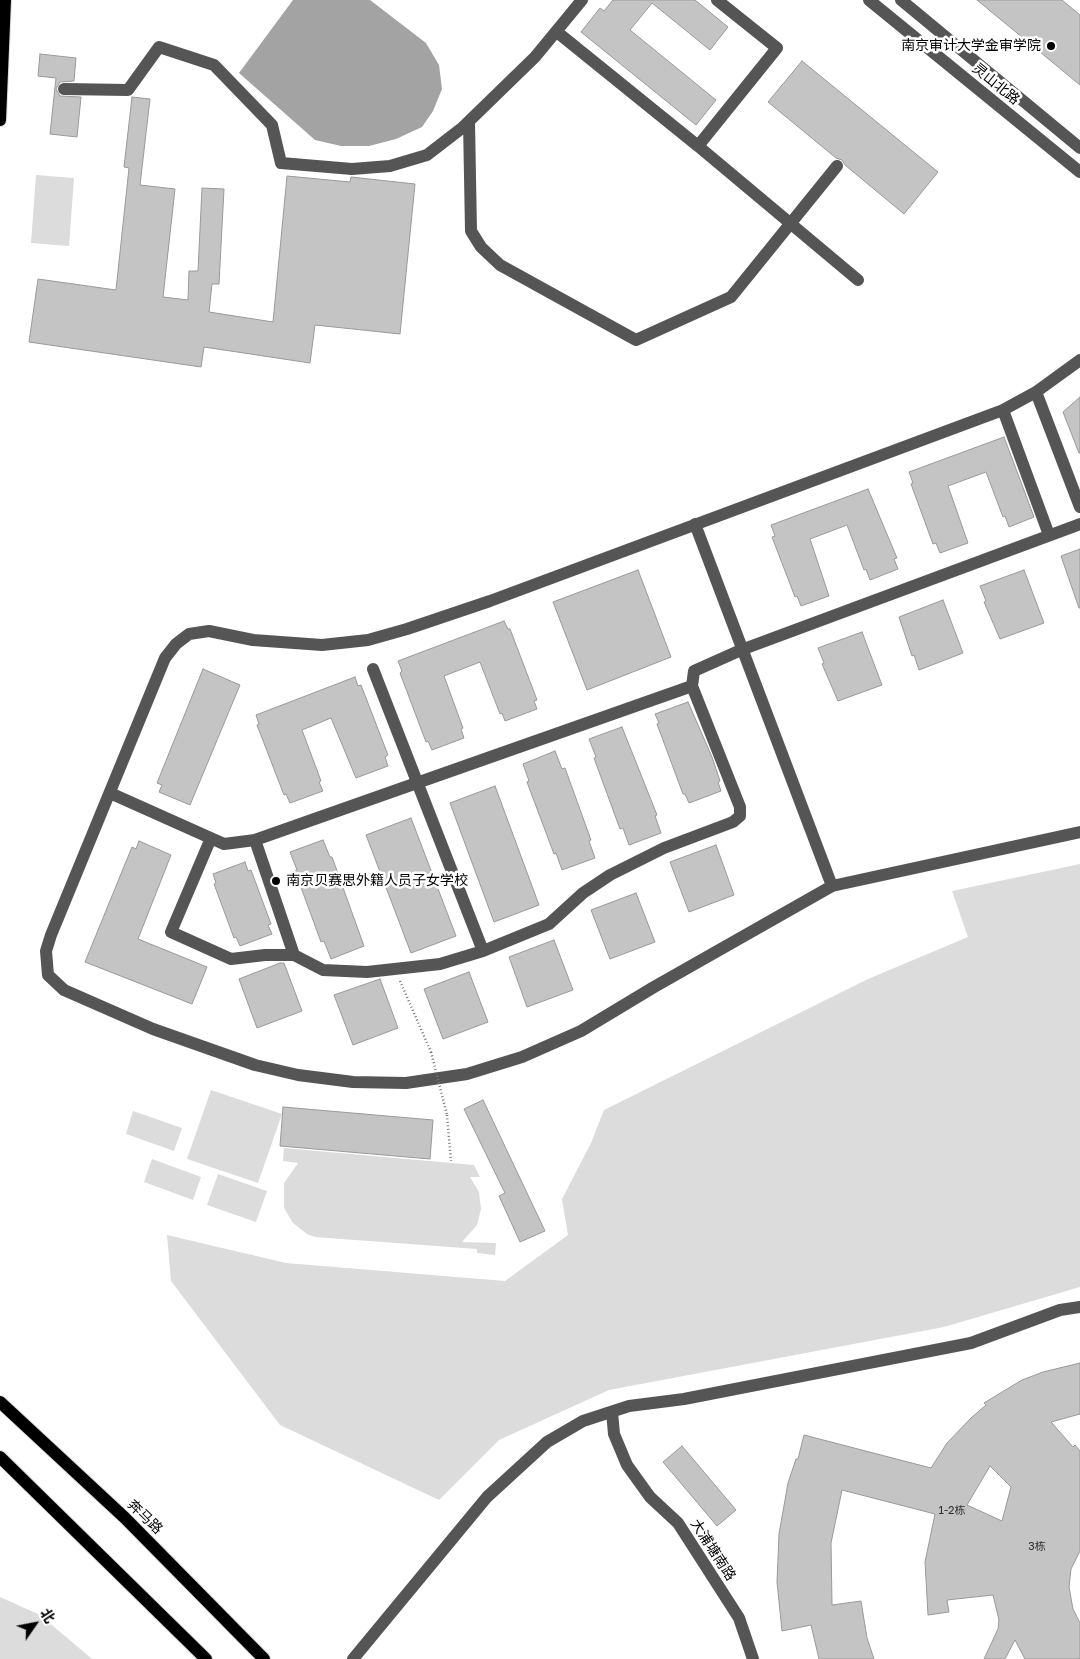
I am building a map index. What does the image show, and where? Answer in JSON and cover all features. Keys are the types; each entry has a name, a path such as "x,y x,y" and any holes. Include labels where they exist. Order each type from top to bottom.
{"main road":[{"path":"0,120 5,0"},
{"name":"奔马路","path":"0,1402 125,1518 264,1659"},
{"path":"0,1457 206,1659"}],"street":[{"path":"64,88 128,90 159,47 214,65 272,125 281,163 352,169 390,166 427,155 469,122 514,80 557,32 582,0"},
{"path":"698,146 777,48 717,0"},
{"name":"灵山北路","path":"869,0 1080,172"},
{"name":"灵山北路","path":"901,0 1080,148"},
{"path":"557,32 698,146 858,280"},
{"path":"469,122 471,231 481,246 500,265 636,340 731,298 837,166"},
{"path":"1080,360 1036,392 1002,410 490,601 368,640 313,644 253,640 209,631 189,634 176,644 165,658 51,935 46,951 48,975 64,990 161,1032 255,1065 307,1077 353,1082 406,1083 468,1074 522,1057 581,1031 654,987 832,886 1080,832"},
{"path":"1036,392 1080,507"},
{"path":"1002,410 1049,535"},
{"path":"695,524 741,650 832,886"},
{"path":"211,838 171,932 230,959 266,955 294,955 323,970 396,970 440,964 484,951 549,924 583,893 610,876 664,848 733,822 740,816 740,807 692,686 694,671 741,650 1080,524"},
{"path":"374,669 484,951"},
{"path":"110,792 224,844 255,840 692,686"},
{"path":"255,840 294,955"},
{"path":"353,1659 487,1497 547,1442 583,1420 629,1406 684,1399 971,1343 1060,1310 1080,1307"},
{"name":"大浦塘南路","path":"612,1412 614,1434 627,1465 650,1497 678,1523 739,1618 753,1659"}],"path":[{"path":"396,970 431,1052 448,1115 451,1161"}],"shaded area":[{"path":"293,0 370,0 426,43 439,65 442,89 433,111 422,127 396,139 369,146 341,146 315,140 239,73"},
{"path":"36,175 74,178 69,246 31,243"},
{"path":"1080,864 1080,1287 944,1327 609,1390 499,1440 439,1500 280,1425 171,1281 167,1235 286,1263 505,1281 568,1235 562,1199 591,1143 604,1110 868,979 968,937 952,891"},
{"path":"211,1090 282,1114 258,1183 187,1159"},
{"path":"133,1111 182,1128 174,1151 126,1134"},
{"path":"284,1148 474,1165 480,1177 470,1177 479,1192 481,1209 477,1225 462,1242 496,1243 495,1255 477,1253 477,1249 315,1237 307,1234 293,1223 284,1208 284,1183 298,1163 283,1161"},
{"path":"152,1159 201,1177 193,1200 144,1182"},
{"path":"218,1174 267,1191 256,1222 207,1205"},
{"path":"0,1597 40,1615 92,1659 0,1659"}],"building":[{"path":"613,0 695,0 728,27 710,50 652,3 630,30 716,100 696,125 581,32 600,8 604,11"},
{"name":"南京审计大学金审学院","path":"977,0 1062,0 1080,15 1080,85"},
{"path":"40,54 76,58 74,81 60,82 56,89 60,96 81,97 77,137 50,134 56,78 38,76"},
{"path":"802,61 938,172 904,214 845,165 842,160 836,158 768,102"},
{"path":"132,97 150,99 140,185 175,189 163,297 188,300 189,271 198,271 202,188 224,189 219,284 212,284 209,312 273,322 287,176 350,182 351,177 415,184 400,334 315,325 310,363 204,347 201,367 29,342 38,279 116,290 129,168 124,167"},
{"path":"1080,397 1080,453 1079,453 1063,412"},
{"path":"1004,437 1034,517 1009,527 1005,516 1003,517 986,472 948,486 968,543 940,553 936,543 933,544 911,484 913,483 909,472"},
{"path":"868,489 897,558 894,559 898,569 870,580 866,569 864,570 847,525 810,539 829,596 801,606 797,596 795,597 772,537 775,536 771,525"},
{"path":"1080,549 1080,608 1079,608 1061,556"},
{"path":"638,570 671,657 587,690 553,602"},
{"path":"1024,570 1044,623 1000,639 984,602 986,601 980,586"},
{"path":"943,600 963,653 919,670 914,655 912,656 899,617"},
{"path":"504,621 508,629 510,629 537,700 534,701 537,709 505,721 502,713 500,714 480,662 444,676 463,728 461,729 464,738 432,750 428,741 426,742 400,673 402,671 398,661"},
{"path":"862,632 882,685 838,701 822,664 824,663 818,648"},
{"path":"203,669 240,685 190,805 159,792 162,785 157,783"},
{"path":"355,677 358,686 361,685 388,755 385,757 388,766 356,778 331,718 302,730 323,791 290,803 286,794 284,795 257,725 259,724 256,715"},
{"path":"688,702 712,757 720,781 718,782 721,791 689,803 685,794 683,794 655,714"},
{"path":"622,727 657,815 655,816 661,833 629,845 623,828 620,829 589,739"},
{"path":"555,751 562,769 565,768 591,840 589,841 595,858 562,870 556,853 554,854 527,782 529,781 523,764"},
{"path":"495,786 539,905 494,922 450,803"},
{"path":"411,818 456,936 411,953 366,835"},
{"path":"323,840 330,857 332,857 364,946 331,959 324,941 321,942 290,852"},
{"path":"139,841 171,855 138,939 207,967 192,1004 85,962 132,847 136,849"},
{"path":"716,845 734,895 689,912 670,862"},
{"path":"245,862 248,871 251,870 271,924 268,925 272,934 240,946 236,937 234,938 214,884 216,883 213,874"},
{"path":"636,893 655,942 610,959 591,910"},
{"path":"554,940 573,990 527,1007 509,957"},
{"path":"284,963 302,1011 257,1028 239,979"},
{"path":"469,972 488,1022 443,1039 424,989"},
{"path":"380,979 398,1028 353,1045 334,995"},
{"path":"483,1100 545,1231 520,1242 499,1196 505,1193 464,1109"},
{"path":"283,1107 433,1120 430,1159 280,1146"},
{"path":"1080,1363 1080,1414 1051,1422 1073,1447 1075,1445 1080,1451 1080,1551 1071,1569 1069,1587 1073,1609 1080,1623 1080,1659 1025,1659 1015,1640 1005,1659 984,1659 998,1629 999,1620 993,1595 947,1600 949,1612 928,1615 925,1562 935,1514 842,1490 831,1543 832,1605 861,1601 867,1638 874,1659 819,1659 811,1625 782,1631 777,1582 779,1534 788,1483 796,1459 798,1459 804,1435 931,1468 947,1443 986,1405 984,1403 1022,1380 1043,1372","holes":["990,1466 1011,1487 1002,1521 967,1505"]},
{"path":"682,1446 736,1510 717,1526 663,1462"}],"place":[{"name":"南京审计大学金审学院","path":"1051,46"},
{"name":"南京贝赛思外籍人员子女学校","path":"276,881"}]}
